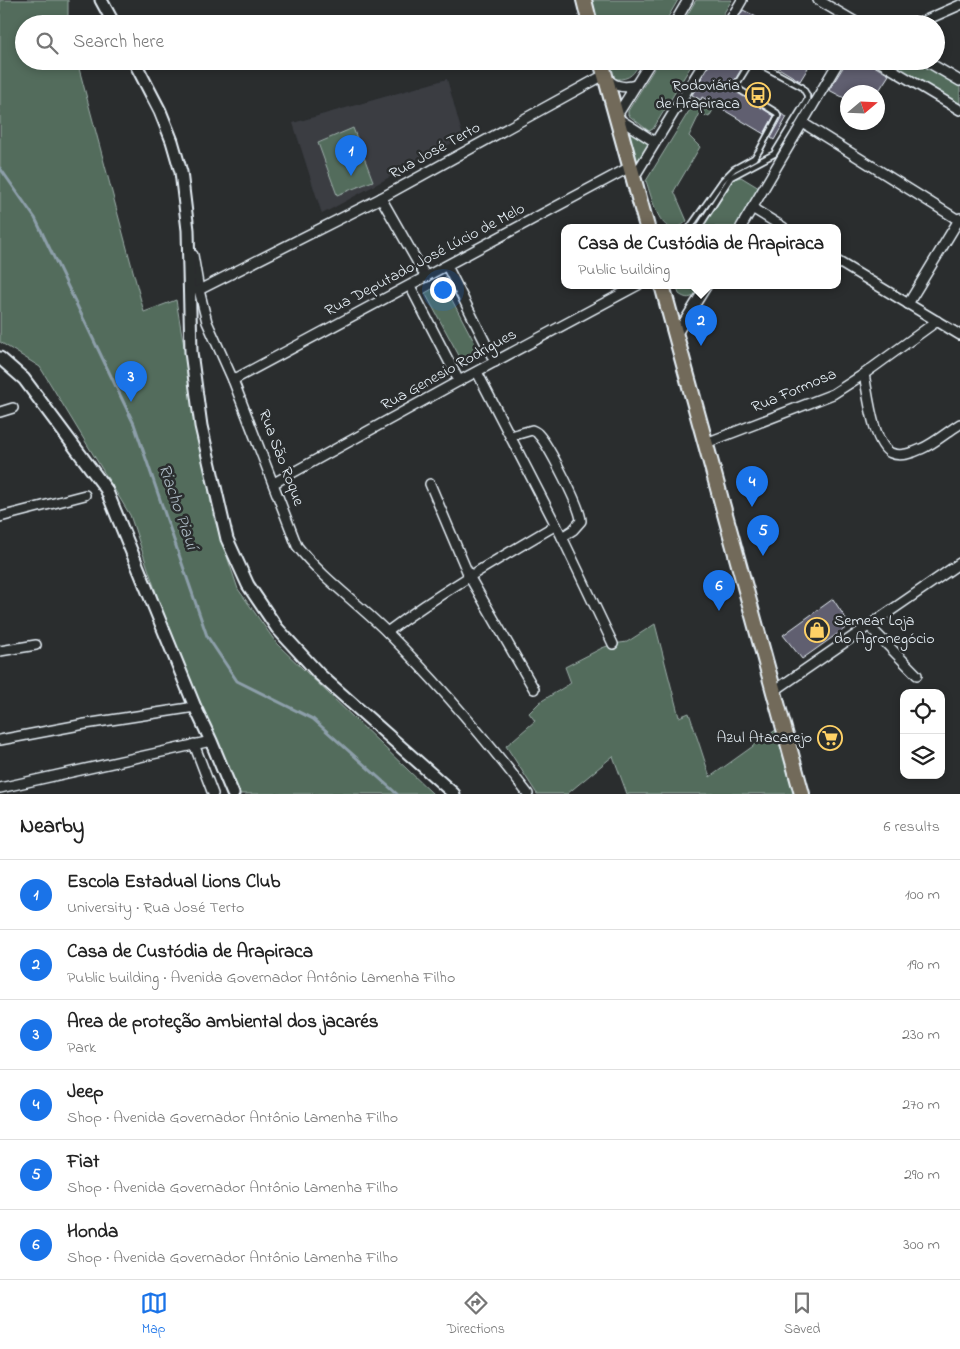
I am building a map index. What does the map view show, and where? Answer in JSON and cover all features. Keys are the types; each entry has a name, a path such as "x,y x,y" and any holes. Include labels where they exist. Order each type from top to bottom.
{"main road":[{"path":"101,0 109,15"},
{"path":"584,0 588,15"},
{"name":"Rua São Roque","path":"139,70 172,141 181,172 188,230"},
{"path":"603,70 646,224"},
{"path":"188,230 191,352 201,426 227,539 248,585 277,628 319,674 454,794"},
{"path":"663,289 802,794"},
{"path":"0,358 24,379 106,489 195,707 233,794"}],"street":[{"path":"679,15 688,0"},
{"path":"733,15 742,0"},
{"path":"818,0 844,15"},
{"path":"937,15 960,5"},
{"name":"Rua José Terto","path":"198,290 381,198 599,70"},
{"path":"604,70 616,86 636,85"},
{"path":"645,70 616,117 655,142"},
{"path":"631,173 655,142 699,70"},
{"path":"743,224 834,70"},
{"path":"893,70 960,110"},
{"path":"941,70 960,81"},
{"path":"803,123 960,220 908,304"},
{"name":"Rua Deputado José Lúcio de Melo","path":"234,380 447,266 631,173"},
{"path":"381,198 426,277"},
{"path":"752,208 778,224"},
{"name":"Rua São Roque","path":"188,230 198,290 207,322 234,380 297,546 310,562 387,632 455,704 528,794"},
{"path":"841,263 960,334"},
{"path":"447,266 495,362"},
{"path":"410,286 459,381"},
{"name":"Rua Genesio Rodrigues","path":"274,483 631,289"},
{"path":"676,336 705,289"},
{"name":"Rua Formosa","path":"706,443 834,394 937,321"},
{"path":"477,372 556,525 614,644"},
{"path":"864,374 875,429 884,448 891,453 899,455 909,454 922,449 960,425"},
{"path":"0,412 13,408"},
{"path":"511,436 532,430 537,433 545,444 575,500 581,521 573,530 562,537"},
{"path":"430,484 469,576 534,689"},
{"path":"1,514 85,495"},
{"path":"387,632 469,576 556,525"},
{"path":"774,691 959,566"},
{"path":"869,626 917,675"},
{"path":"0,651 36,645"},
{"path":"0,740 85,724 195,707"},
{"path":"0,788 211,741"},
{"path":"194,744 213,794"}],"lane":[{"path":"692,224 723,180 734,169 754,158 778,116 777,113 735,87 747,70"},
{"path":"701,224 731,177 774,154 807,100 808,95 802,87 770,70"}],"shaded area":[{"path":"447,79 463,137 322,214 293,123"}],"green space":[{"path":"0,0 68,0 68,15 15,15 15,70 79,70 144,312 176,300 213,515 238,589 277,644 433,794 228,794 191,696 130,515 40,367 0,342"},
{"path":"592,0 678,0 669,15 596,15"},
{"path":"696,0 732,0 723,15 687,15"},
{"path":"610,70 635,70 628,77 620,79 615,79"},
{"path":"653,70 689,70 653,129 649,131 628,115 628,111"},
{"path":"893,70 941,70 960,81 960,110"},
{"path":"697,98 713,110 709,117 700,113 689,136 700,147 674,191 687,221 682,224 664,224 655,207 646,181"},
{"path":"616,117 655,142 633,179"},
{"path":"353,128 373,181 337,195 318,143"},
{"path":"741,177 759,188 738,224 705,224 734,179"},
{"path":"443,283 480,353 463,363 425,293"},
{"path":"677,289 698,289 693,296 687,298 679,294"},
{"path":"655,624 679,717 689,713 710,777 777,729 794,794 627,794 613,756 567,794 537,794 506,746 535,721 529,713 540,702 571,683 565,667 602,648 627,642"}],"building":[{"path":"743,10 753,15 740,15"},
{"path":"706,70 741,70 731,88 774,116 764,134 702,97 701,100 692,95"},
{"path":"782,70 807,70 800,81"},
{"path":"841,70 881,70 889,75 883,85 840,85 840,96 829,90"},
{"path":"781,114 787,117 774,140 771,138 782,118"},
{"name":"Semear Loja do Agronegócio","path":"833,599 850,625 802,659 783,635"}],"waterway":[{"name":"Riacho Piauí","path":"0,168 35,218 134,424 207,636 237,681 313,719 397,794"}],"place":[{"name":"Rodoviária de Arapiraca","path":"758,95"},
{"name":"Escola Estadual Lions Club","path":"351,176"},
{"name":"Casa de Custódia de Arapiraca","path":"701,346"},
{"name":"Area de proteção ambiental dos jacarés","path":"131,402"},
{"name":"Jeep","path":"752,507"},
{"name":"Fiat","path":"763,556"},
{"name":"Honda","path":"719,611"},
{"name":"Semear Loja do Agronegócio","path":"817,630"},
{"name":"Azul Atacarejo","path":"830,738"}]}
